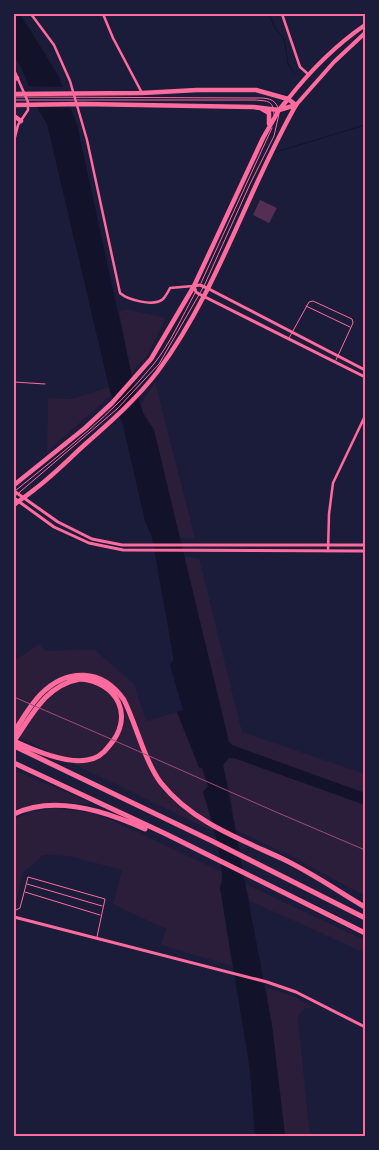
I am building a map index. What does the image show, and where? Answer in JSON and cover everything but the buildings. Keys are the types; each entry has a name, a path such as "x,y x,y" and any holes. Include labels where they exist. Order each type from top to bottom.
{"highway":[{"path":"14,732 39,696 54,684 68,677 80,675 104,680 119,692 147,756 161,782 182,804 208,823 311,874 365,907"},
{"path":"14,746 25,749 73,760 88,760 103,754 115,740 121,727 122,717 119,703 114,694 99,683 91,680 71,681 62,684 44,698 14,741 25,749 365,918"},
{"path":"15,764 209,857"},
{"path":"14,814 22,810 55,804 92,809 126,820 258,879 365,933"}],"main road":[{"path":"14,485 113,406 136,382 194,286 273,120 276,109 288,99 308,74 365,24"},
{"path":"15,500 23,498 36,488 116,413 140,394 176,344 278,136 296,105 334,62 365,33"},
{"path":"14,95 256,90 288,99 296,105"},
{"path":"14,105 24,102 83,102 276,109 296,105"},
{"path":"253,108 269,113 270,120 267,130"},
{"path":"14,116 21,121"}],"street":[{"path":"31,14 54,45 70,81 87,140 120,293 126,298 152,303 162,300 170,288 204,286 365,370"},
{"path":"103,14 113,38 142,93"},
{"path":"282,14 300,67 308,74"},
{"path":"14,70 28,102 28,110 18,125 14,141"},
{"path":"194,286 200,294 365,377"},
{"path":"328,551 329,514 333,483 365,416"},
{"path":"15,492 58,522 92,539 122,546 365,546"},
{"path":"15,500 54,527 89,543 123,550 365,551"},
{"path":"14,917 267,982 296,992 365,1027"}],"lane":[{"path":"15,492 116,413 159,364 204,286 274,136 278,123 275,102 264,98 80,94"},
{"path":"14,100 24,102"},
{"path":"83,102 254,100 269,102 276,109"},
{"path":"204,286 270,132 273,120"},
{"path":"136,382 154,364 200,294"},
{"path":"288,339 309,302 313,301 352,319 353,323 335,362"},
{"path":"306,306 351,327"},
{"path":"14,382 45,384"},
{"path":"15,500 15,492 113,406"},
{"path":"14,911 20,908 28,877 104,899 97,938"},
{"path":"26,884 103,906"},
{"path":"24,892 101,915"}],"shaded area":[{"path":"14,14 20,14 58,75 77,125 133,381 143,413 154,430 229,742 232,745 365,793 365,805 234,758 229,758 223,765 272,1026 285,1136 255,1136 250,1070 220,887 222,868 203,792 208,786 177,712 183,710 170,665 173,661 173,655 152,537 145,521 123,425 110,391 47,124 38,109 22,69 14,56"},
{"path":"126,309 166,318 147,356 131,373 119,311"},
{"path":"155,382 195,538 179,538 154,430 143,413 141,404"},
{"path":"109,387 111,395 47,452 48,398 72,399"},
{"path":"184,557 199,558 242,732 365,774 365,896 295,858 236,830 216,733 226,730"},
{"path":"39,644 44,650 48,651 94,649 134,684 146,721 177,712 208,786 203,792 214,832 14,735 14,661"},
{"path":"14,770 89,802 87,804 60,802 41,804 14,810"},
{"path":"55,808 93,813 222,872 223,882 220,887 232,966 161,945 166,929 113,904 122,870 68,856 43,855 22,874 16,907 14,907 14,819 31,812"},
{"path":"245,884 365,940 365,953 250,901"},
{"path":"266,987 295,997 313,1007 302,1010 298,1020 310,1136 285,1136"}],"pier":[{"path":"26,86 66,87 74,108 34,107"}],"waterway":[{"path":"269,14 275,28 284,39 288,64 294,73"},
{"path":"276,152 365,125"}],"railway":[{"path":"14,697 365,850"}]}
